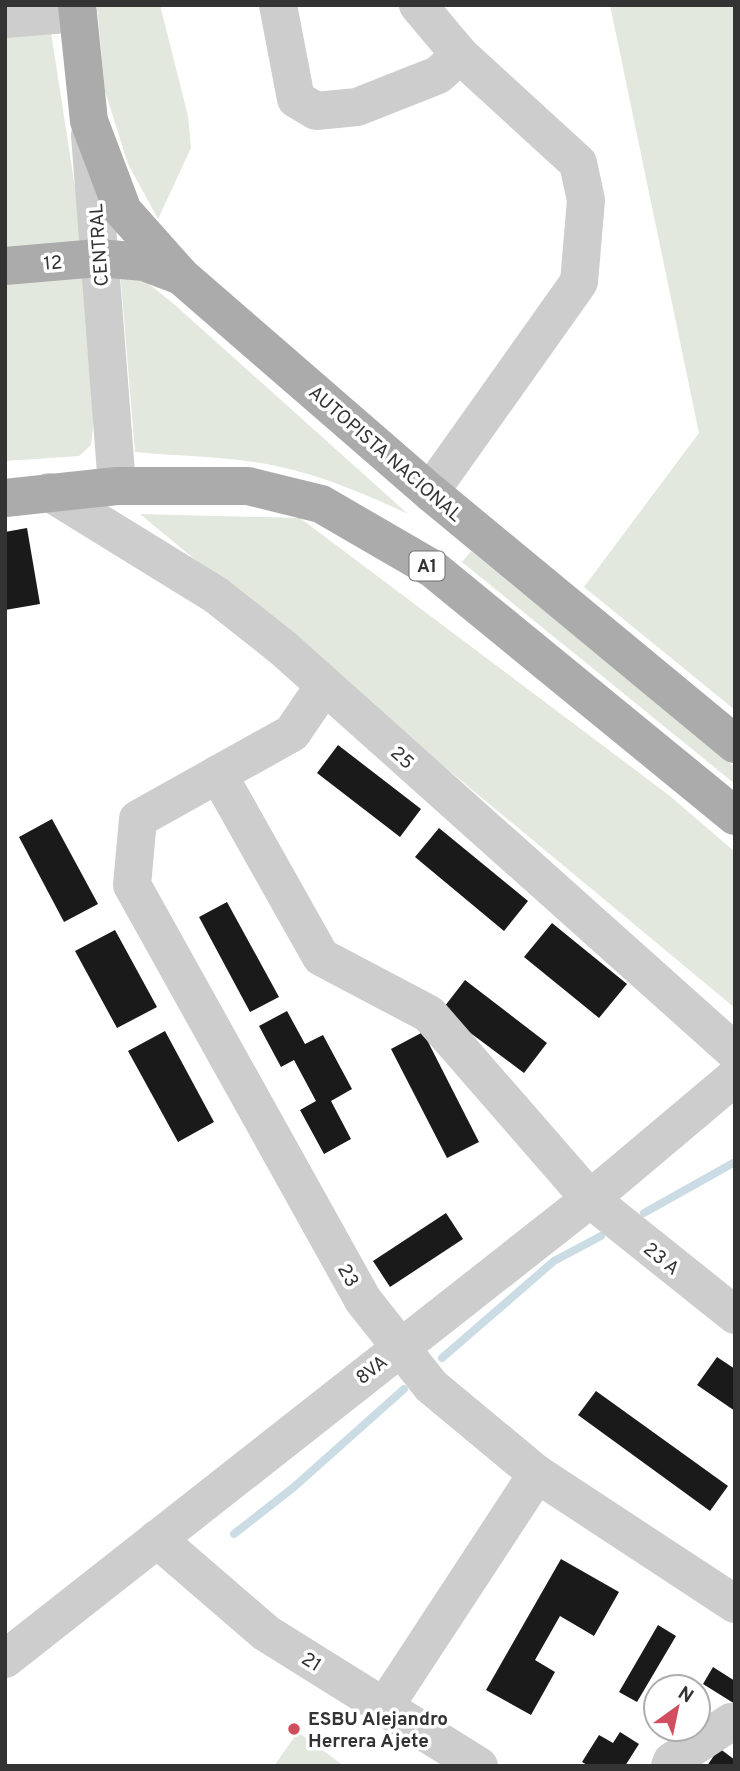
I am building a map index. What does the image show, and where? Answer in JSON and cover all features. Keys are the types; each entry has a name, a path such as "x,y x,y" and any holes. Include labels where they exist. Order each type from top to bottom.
{"main road":[{"name":"CENTRAL","path":"77,9 89,121"},
{"name":"AUTOPISTA NACIONAL","path":"89,121 123,211 181,276 430,492 735,744"},
{"name":"12","path":"5,267 98,258 144,262 181,276"},
{"name":"A1","path":"49,492 117,486 248,486 321,504 433,569 735,816"},
{"path":"5,498 49,492"}],"street":[{"path":"278,5 296,99 316,111 358,107 369,103 438,75 460,55"},
{"path":"418,5 460,55 578,163 586,200 579,282 430,492"},
{"path":"5,19 77,9"},
{"name":"CENTRAL","path":"89,121 117,486"},
{"name":"25","path":"49,492 216,595 283,648 735,1052"},
{"path":"219,774 292,733 324,686"},
{"name":"23","path":"219,774 138,818 132,885 363,1300 431,1386 537,1474 735,1604"},
{"name":"23 A","path":"219,774 321,957 429,1014 590,1199 735,1315"},
{"name":"8VA","path":"5,1659 590,1199 735,1077"},
{"path":"385,1706 537,1474"},
{"name":"21","path":"157,1539 266,1633 479,1766"},
{"path":"670,1766 672,1761 731,1722"}],"shaded area":[{"path":"97,5 160,5 188,116 191,148 158,219 128,164 105,91"},
{"path":"610,5 735,5 735,710 584,587 699,433"},
{"path":"48,13 76,194 95,410 91,445 79,456 5,461 5,19"},
{"path":"120,271 149,284 175,305 408,514 333,482 294,470 225,458 135,452"},
{"path":"140,514 300,518 670,796 735,852 735,1008"},
{"path":"471,551 735,767 735,784 462,562"},
{"path":"298,1732 344,1766 274,1766"}],"building":[{"path":"27,528 40,604 5,610 5,532"},
{"path":"338,745 421,809 400,837 317,773"},
{"path":"52,819 98,904 64,922 19,837"},
{"path":"439,828 528,901 504,931 415,857"},
{"path":"227,902 279,997 250,1012 199,917"},
{"path":"552,923 627,984 599,1018 524,957"},
{"path":"115,930 157,1007 117,1028 75,951"},
{"path":"465,980 547,1043 524,1073 441,1011"},
{"path":"287,1011 305,1044 323,1035 352,1089 331,1101 351,1139 324,1154 300,1110 316,1101 294,1060 281,1067 259,1026"},
{"path":"165,1031 214,1122 178,1142 128,1051"},
{"path":"423,1032 479,1142 447,1158 391,1049"},
{"path":"446,1213 463,1239 390,1287 373,1261"},
{"path":"717,1357 735,1369 735,1411 697,1385"},
{"path":"596,1391 728,1486 710,1511 578,1415"},
{"path":"561,1559 619,1592 594,1636 560,1616 535,1660 555,1672 531,1715 486,1690"},
{"path":"658,1625 676,1636 654,1673 642,1673 642,1694 637,1702 619,1692"},
{"path":"713,1667 735,1681 735,1704 712,1690 712,1673 709,1673"},
{"path":"620,1732 639,1744 625,1766 589,1766 582,1762 599,1735 613,1743"},
{"path":"719,1748 735,1760 735,1766 707,1766"}],"waterway":[{"path":"644,1213 735,1162"},
{"path":"442,1358 554,1261 601,1236"},
{"path":"234,1534 294,1487 404,1389"}],"place":[{"name":"ESBU Alejandro Herrera Ajete","path":"294,1729"}]}
